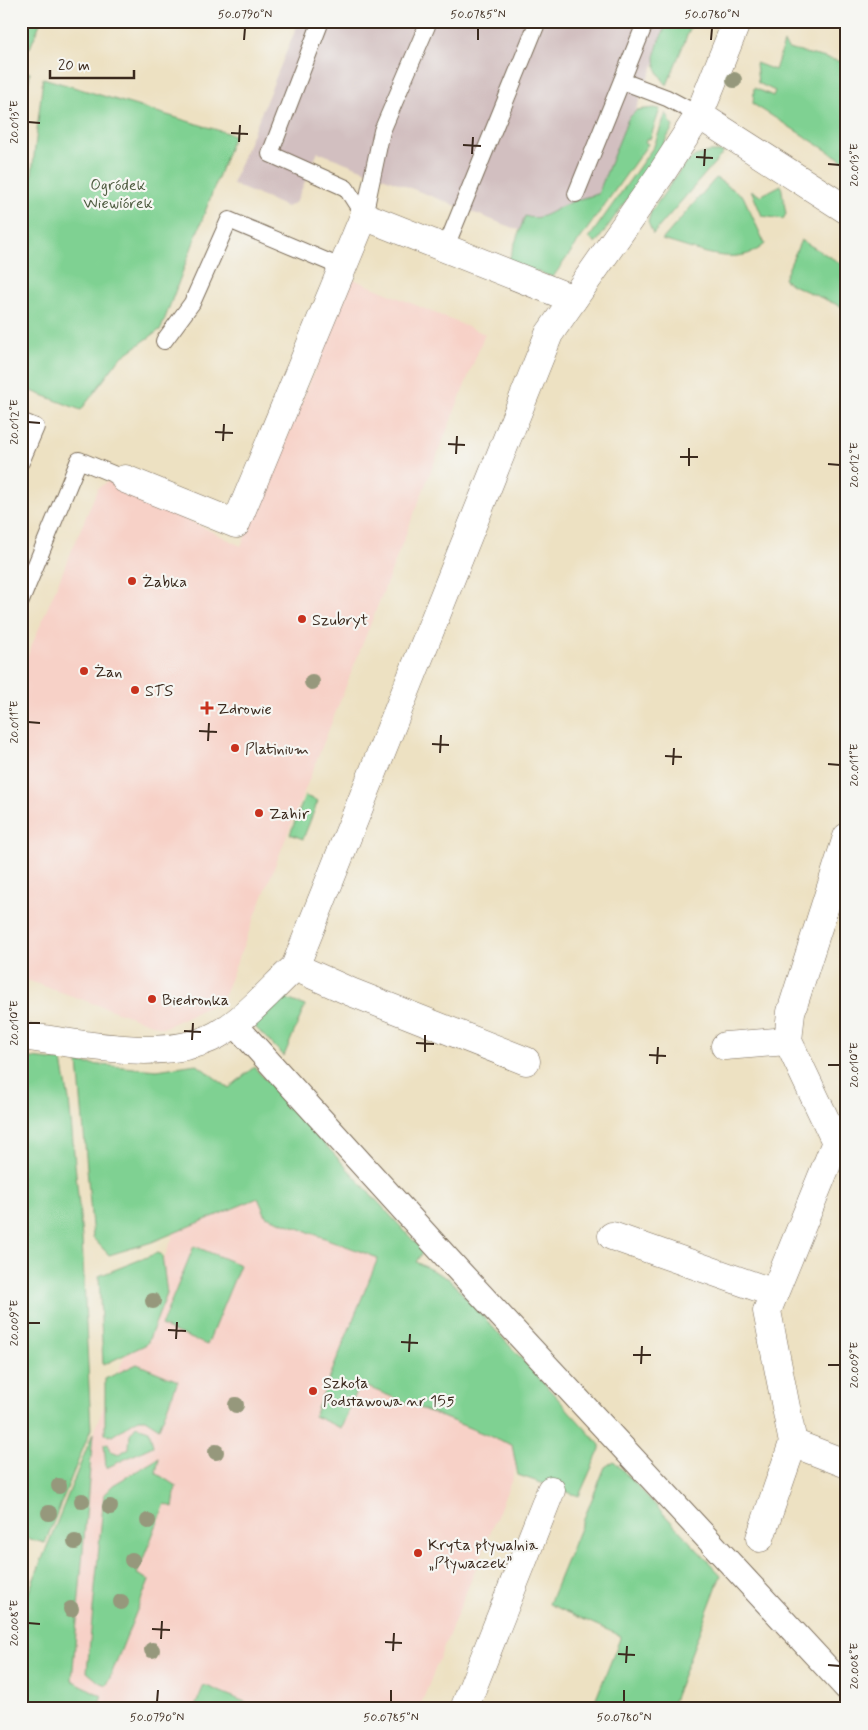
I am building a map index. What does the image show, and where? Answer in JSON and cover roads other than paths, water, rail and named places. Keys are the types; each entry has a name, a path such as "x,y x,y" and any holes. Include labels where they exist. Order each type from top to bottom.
{"street":[{"path":"21,1036 142,1051 187,1047 216,1035 235,1023 295,967 549,334 661,174 698,115 738,21"},
{"path":"698,115 847,210"},
{"path":"125,479 236,524 364,216 573,299"},
{"path":"760,1538 793,1443 767,1311 842,1144 788,1041 792,1012 847,837"},
{"path":"295,967 351,992 526,1061"},
{"path":"241,1030 466,1278 847,1689"},
{"path":"725,1046 788,1041"},
{"path":"612,1236 774,1294"},
{"path":"793,1443 847,1464"},
{"path":"464,1709 551,1490"}],"lane":[{"path":"321,21 270,154 346,188 364,216"},
{"path":"364,216 382,131 429,21"},
{"path":"445,249 538,21"},
{"path":"576,194 646,21"},
{"path":"622,81 667,98 698,115"},
{"path":"164,341 192,303 229,220 342,268"},
{"path":"21,421 36,427 21,462"},
{"path":"21,601 79,460 125,479"}],"place":[{"name":"Żabka","path":"132,581"},
{"name":"Szubryt","path":"302,619"},
{"name":"Żan","path":"84,671"},
{"name":"STS","path":"135,690"},
{"name":"Zdrowie","path":"207,708"},
{"name":"Platinium","path":"235,748"},
{"name":"Zahir","path":"259,813"},
{"name":"Biedronka","path":"152,999"},
{"name":"Szkoła Podstawowa nr 155","path":"313,1391"},
{"name":"Kryta pływalnia „Pływaczek”","path":"418,1553"}],"park label":[{"name":"Ogródek Wiewiórek","path":"118,193"}]}
